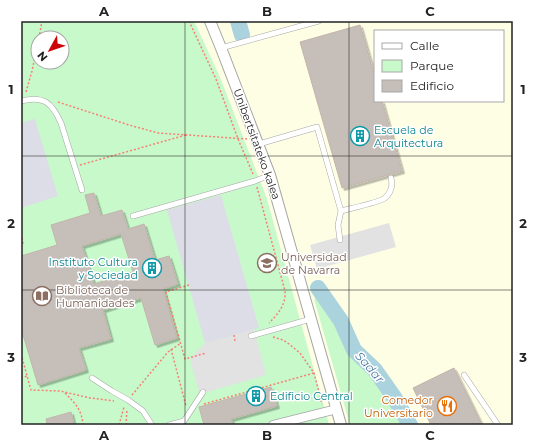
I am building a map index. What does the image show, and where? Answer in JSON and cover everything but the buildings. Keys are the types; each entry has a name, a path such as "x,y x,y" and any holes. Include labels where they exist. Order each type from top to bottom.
{"street":[{"name":"Unibertsitateko kalea","path":"210,21 255,142 270,175 341,425"},
{"path":"274,425 337,408"}],"lane":[{"path":"221,48 320,21"},
{"path":"23,100 31,98 42,100 50,105 56,113 61,123 82,190"},
{"path":"255,142 317,126 341,211 338,225 340,240"},
{"path":"132,216 255,181 270,175"},
{"path":"341,211 384,199 389,193 392,184 391,178"},
{"path":"251,336 311,319"},
{"path":"464,375 498,425"},
{"path":"92,378 143,411 152,425"},
{"path":"169,425 184,421 203,392"}],"path":[{"path":"189,21 216,79 255,181 285,291 286,298 282,307 273,319 257,334"},
{"path":"23,100 32,70"},
{"path":"42,100 53,101 158,133 238,139 255,142"},
{"path":"74,166 188,135"},
{"path":"21,234 24,243 21,244"},
{"path":"189,285 166,292 186,359 206,353"},
{"path":"257,334 278,339 290,344 300,353 314,374 324,412"},
{"path":"234,335 235,341"},
{"path":"119,425 124,406 128,400 168,352 181,343"},
{"path":"171,350 189,414"},
{"path":"21,354 31,390 64,392 90,398 121,402 128,400"},
{"path":"193,407 314,374"},
{"path":"21,378 27,376"},
{"path":"64,392 78,407 84,425"},
{"path":"126,425 128,400"}],"shaded area":[{"name":"Universidad de Navarra","path":"21,21 513,21 513,425 21,425"},
{"path":"35,119 58,196 21,208 21,123"},
{"path":"221,195 259,328 205,343 167,210"},
{"path":"389,223 396,247 317,269 310,245"},
{"path":"254,329 266,375 207,392 199,392 190,359 205,343"}],"green space":[{"path":"21,21 194,21 220,77 267,199 329,425 21,425"},
{"path":"321,297 330,312 344,346 352,357 370,373 387,394 403,425 350,425 314,299"}],"waterway":[{"name":"Sadar","path":"238,21 242,35"},
{"name":"Sadar","path":"318,288 341,321 354,350 375,370 394,397 410,425"}],"place":[{"name":"Escuela de Arquitectura","path":"360,136"},
{"name":"Universidad de Navarra","path":"267,263"},
{"name":"Instituto Cultura y Sociedad","path":"152,268"},
{"name":"Biblioteca de Humanidades","path":"42,296"},
{"name":"Edificio Central","path":"256,396"},
{"name":"Comedor Universitario","path":"447,406"}]}
